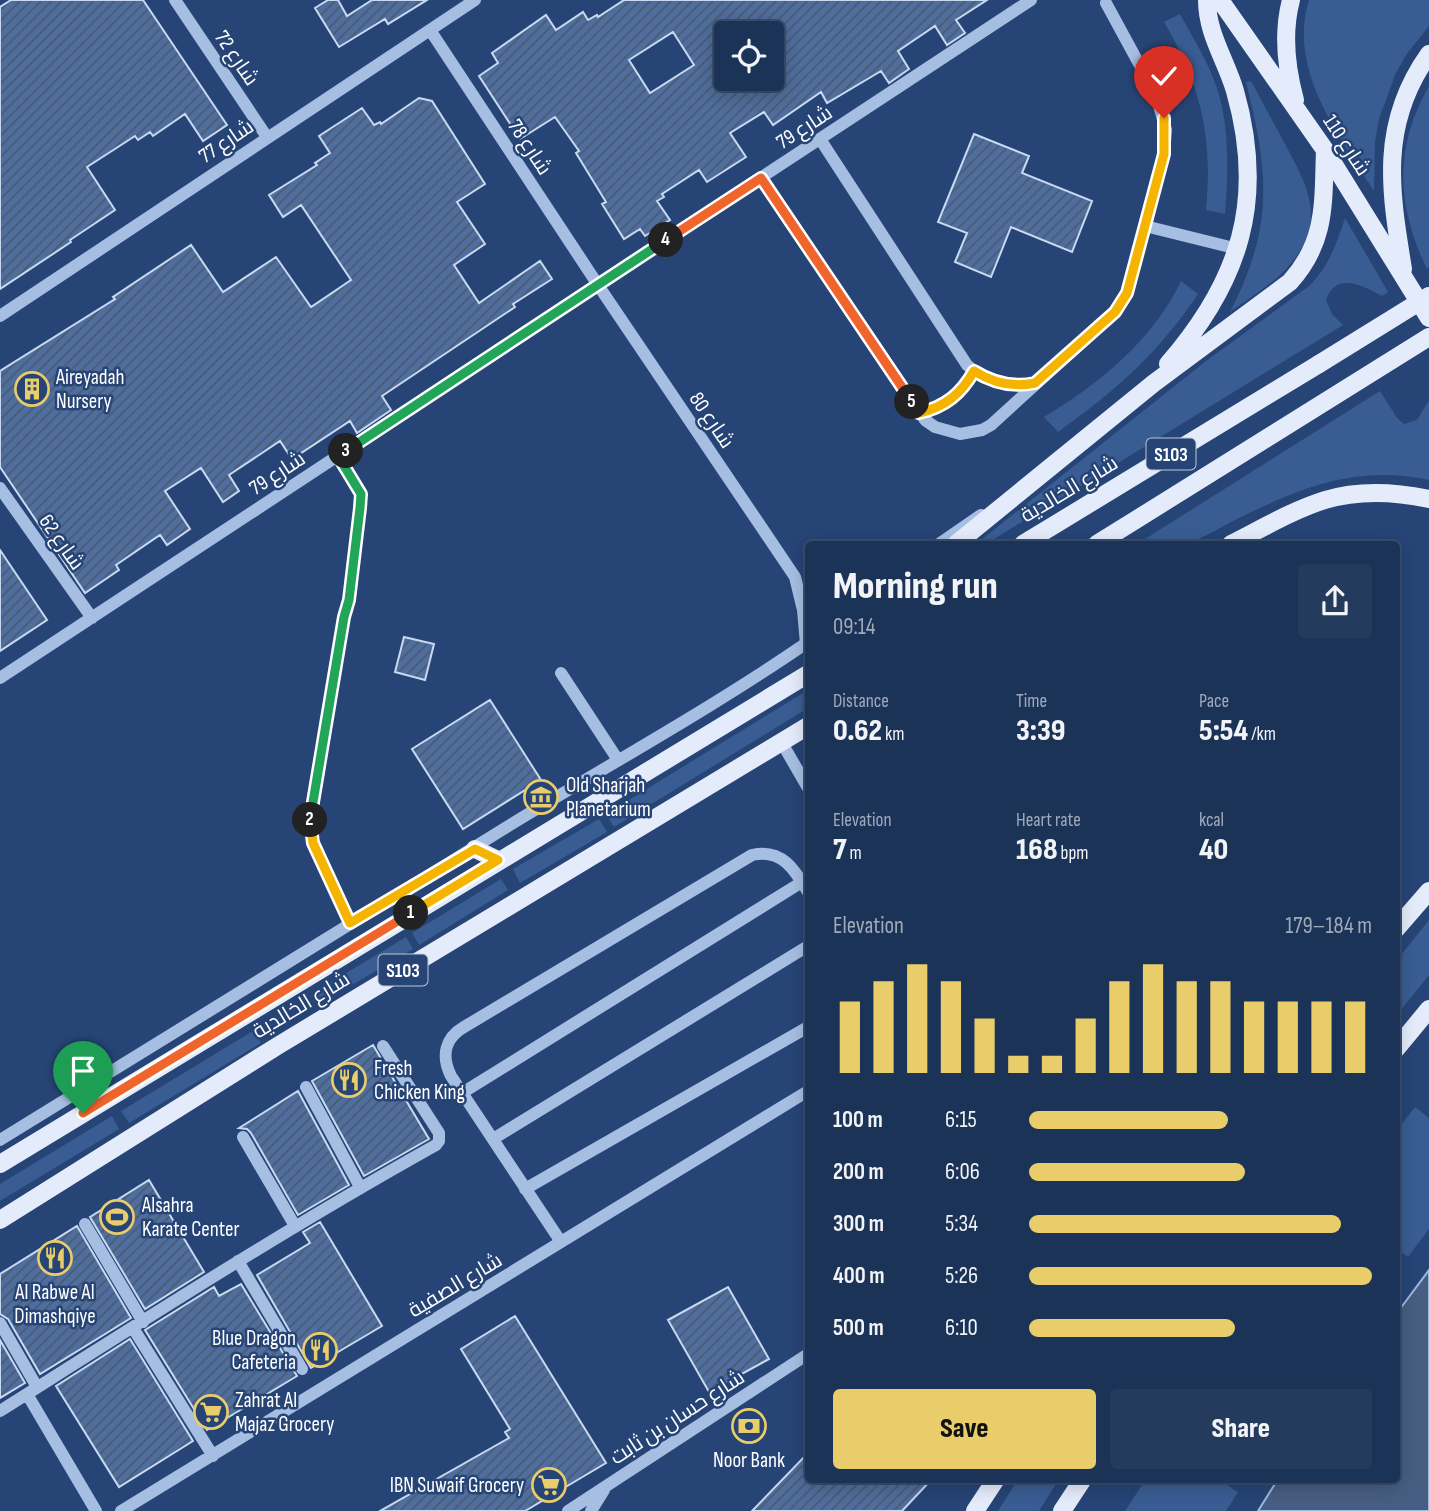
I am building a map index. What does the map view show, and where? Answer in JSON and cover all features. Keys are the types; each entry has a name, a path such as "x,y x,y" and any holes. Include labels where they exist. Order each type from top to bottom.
{"main road":[{"path":"1154,383 1204,319 1225,281 1238,249 1245,214 1245,136 1234,87 1210,30 1207,0"},
{"name":"شارع 110","path":"1220,0 1325,150 1429,318"},
{"path":"1291,0 1286,62 1299,113"},
{"path":"1404,278 1391,194 1392,149 1401,106 1429,54"},
{"path":"960,541 1154,383 1276,295 1303,269 1319,235 1325,150"},
{"name":"شارع الخالدية","path":"1028,541 1429,296"},
{"name":"S103","path":"1102,541 1429,337"},
{"path":"1237,541 1327,499 1373,494 1429,499"},
{"name":"شارع الخالدية","path":"0,1164 805,676"},
{"name":"شارع الخالدية","path":"0,1220 279,1045 805,728"},
{"path":"475,849 498,860"},
{"path":"1400,924 1429,891"},
{"path":"1400,1044 1429,1009"},
{"path":"975,1511 992,1483"},
{"path":"1062,1511 1080,1483"}],"street":[{"name":"شارع 72","path":"175,0 267,137"},
{"name":"شارع 77","path":"0,316 475,0"},
{"name":"شارع 79","path":"0,678 1031,0"},
{"path":"761,178 919,413 935,427 947,432 971,433 991,425 1115,312 1131,282 1164,154 1164,118 1156,95 1106,3"},
{"name":"شارع 78","path":"430,30 598,285"},
{"path":"820,139 961,356 974,371 1002,384 1023,386 1035,383"},
{"path":"1145,226 1238,249"},
{"name":"شارع 80","path":"598,285 794,577 805,626"},
{"path":"919,413 952,399 961,391 974,371"},
{"path":"338,456 361,494 360,508 349,600 310,824 313,843 350,923"},
{"name":"شارع 62","path":"0,488 92,618"},
{"path":"943,541 972,520 1006,502"},
{"name":"شارع 80","path":"794,577 805,585"},
{"path":"0,1140 350,923 712,706 805,644"},
{"path":"561,673 618,760"},
{"path":"782,743 805,783"},
{"path":"462,1093 805,887 788,862 779,856 761,853 752,855 456,1032 449,1040 444,1058 446,1068 462,1093 493,1139 525,1189 561,1242"},
{"path":"493,1139 805,948"},
{"path":"525,1189 805,1029"},
{"path":"0,1411 238,1261 439,1142 439,1133 383,1046"},
{"path":"306,1087 360,1187"},
{"name":"شارع الصفية","path":"121,1511 805,1093"},
{"path":"243,1137 296,1226"},
{"path":"85,1224 138,1325 213,1456"},
{"path":"238,1261 302,1369"},
{"path":"0,1323 32,1391 96,1511"},
{"name":"شارع حسان بن ثابت","path":"568,1511 805,1356"},
{"path":"591,1511 605,1488"}],"shaded area":[{"path":"1309,0 1429,0 1429,26 1406,55 1395,75 1379,119 1375,142 1374,191 1332,125 1311,76 1305,51 1304,26"},
{"path":"1180,14 1209,69 1221,103 1227,150 1225,214 1206,210 1208,159 1202,112 1187,68 1164,22"},
{"path":"1251,81 1305,185 1311,213 1310,227 1296,257 1282,273 1230,312 1254,253 1263,199 1259,145 1246,82"},
{"path":"1429,86 1427,269 1410,223 1403,177 1409,132"},
{"path":"1345,218 1388,292 1382,296 1351,283 1336,286 1326,300 1332,314 1343,325 991,541 980,541 1206,361 1309,286 1327,263"},
{"path":"1181,281 1198,294 1167,335 1117,386 1058,432 1044,417 1085,390 1123,359 1156,322"},
{"path":"1380,391 1397,418 1404,424 1417,420 1429,400 1429,480 1379,475 1333,481 1288,496 1193,541 1142,541"},
{"path":"805,692 805,710 614,827 606,814"},
{"path":"599,819 607,832 520,883 513,869"},
{"path":"501,879 508,890 419,945 412,933"},
{"path":"1429,920 1429,975 1400,1011 1400,956"},
{"path":"406,937 413,949 320,1004 313,993"},
{"path":"253,1031 261,1043 129,1123 121,1111"},
{"path":"1415,1107 1429,1118 1429,1229 1408,1257 1400,1251 1400,1126"},
{"path":"112,1116 119,1129 0,1201 0,1184"},
{"path":"1429,1270 1429,1511 1258,1511 1276,1483 1400,1483 1400,1309"},
{"path":"1016,1483 1056,1483 1039,1511 998,1511"},
{"path":"1143,1483 1224,1483 1238,1492 1226,1511 1125,1511"}],"building":[{"path":"11,0 143,0 227,125 203,141 185,114 153,136 150,132 138,140 135,136 87,167 115,210 0,289 0,7"},
{"path":"328,0 338,0 347,16 372,0 427,0 388,24 385,19 339,47 315,8"},
{"path":"624,0 987,0 956,20 965,33 947,45 935,26 898,51 909,69 889,83 881,71 827,103 821,92 773,125 764,112 730,133 746,157 707,182 699,170 662,194 664,197 657,201 670,220 645,236 640,229 624,239 602,204 606,202 576,153 579,151 555,117 520,139 479,76 498,63 492,53 546,15 556,30 583,12 588,20 597,15 598,17","holes":["673,32 694,65 650,93 629,60"]},
{"path":"419,98 432,101 485,184 457,202 485,244 454,265 479,303 540,261 552,279 382,396 391,410 357,433 350,421 292,459 280,441 229,475 239,491 223,502 201,468 165,491 190,529 167,545 160,535 116,565 119,570 85,593 0,467 0,371 115,299 113,297 191,245 223,292 276,257 311,307 351,280 301,205 283,217 269,195 317,165 315,163 330,153 319,136 362,108 374,125 380,122 381,124"},
{"path":"974,134 1029,156 1022,173 1092,201 1072,252 1011,227 991,277 955,262 967,233 938,222"},
{"path":"0,550 47,620 0,651"},
{"path":"404,637 434,644 425,680 395,672"},
{"path":"490,700 541,780 463,829 412,749"},
{"path":"373,1045 429,1139 364,1176 312,1081"},
{"path":"298,1091 349,1185 298,1215 251,1133 247,1129 239,1128"},
{"path":"149,1180 204,1272 145,1309 90,1217"},
{"path":"320,1222 382,1326 311,1368 257,1275 310,1243 303,1232"},
{"path":"77,1226 131,1318 40,1374 8,1319 0,1314 0,1274"},
{"path":"241,1284 297,1376 207,1430 145,1330 214,1287 219,1296"},
{"path":"728,1287 769,1359 709,1392 668,1320"},
{"path":"515,1316 606,1463 525,1511 380,1511 509,1438 505,1432 510,1429 461,1349"},
{"path":"130,1339 193,1441 119,1487 56,1386"},
{"path":"0,1340 25,1383 0,1398"},
{"path":"805,1456 805,1483 928,1483 902,1511 752,1511"}],"place":[{"name":"Aireyadah Nursery","path":"32,389"},
{"name":"Old Sharjah Planetarium","path":"541,797"},
{"name":"Fresh Chicken King","path":"349,1080"},
{"name":"Alsahra Karate Center","path":"117,1217"},
{"name":"Al Rabwe Al Dimashqiye","path":"55,1258"},
{"name":"Blue Dragon Cafeteria","path":"320,1350"},
{"name":"Zahrat Al Majaz Grocery","path":"211,1412"},
{"name":"Noor Bank","path":"749,1426"},
{"name":"IBN Suwaif Grocery","path":"549,1485"}],"route":[{"path":"83,1113 498,860 475,849 350,923 313,843 310,824 349,600 361,494 338,456 761,178 919,413 952,399 961,391 974,371 1002,384 1023,386 1035,383 1115,312 1127,293 1135,272 1164,154 1164,118"}]}
